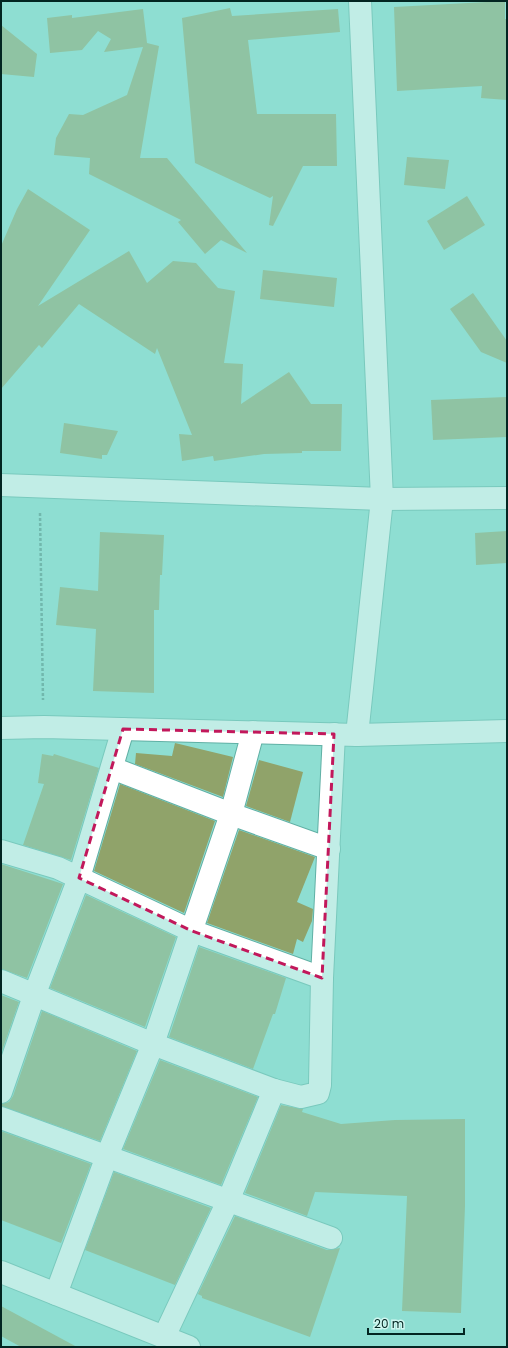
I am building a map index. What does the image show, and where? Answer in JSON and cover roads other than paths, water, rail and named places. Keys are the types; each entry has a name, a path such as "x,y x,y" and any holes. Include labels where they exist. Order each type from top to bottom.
{"street":[{"path":"357,735 382,500 360,1"},
{"path":"1,485 382,500 507,498"},
{"path":"1,728 44,727 357,735 507,731"},
{"path":"1,1092 34,993 79,878 123,729"},
{"path":"56,1294 107,1156 153,1044 231,814 254,732"},
{"path":"1,980 153,1044 274,1090 301,1097 318,1093 320,1085 322,978 334,734"},
{"path":"112,768 231,814 329,848"},
{"path":"1,851 58,868 192,931 322,978"},
{"path":"164,1337 228,1201 274,1090"},
{"path":"1,1118 331,1238"},
{"path":"1,1272 189,1347"}]}
